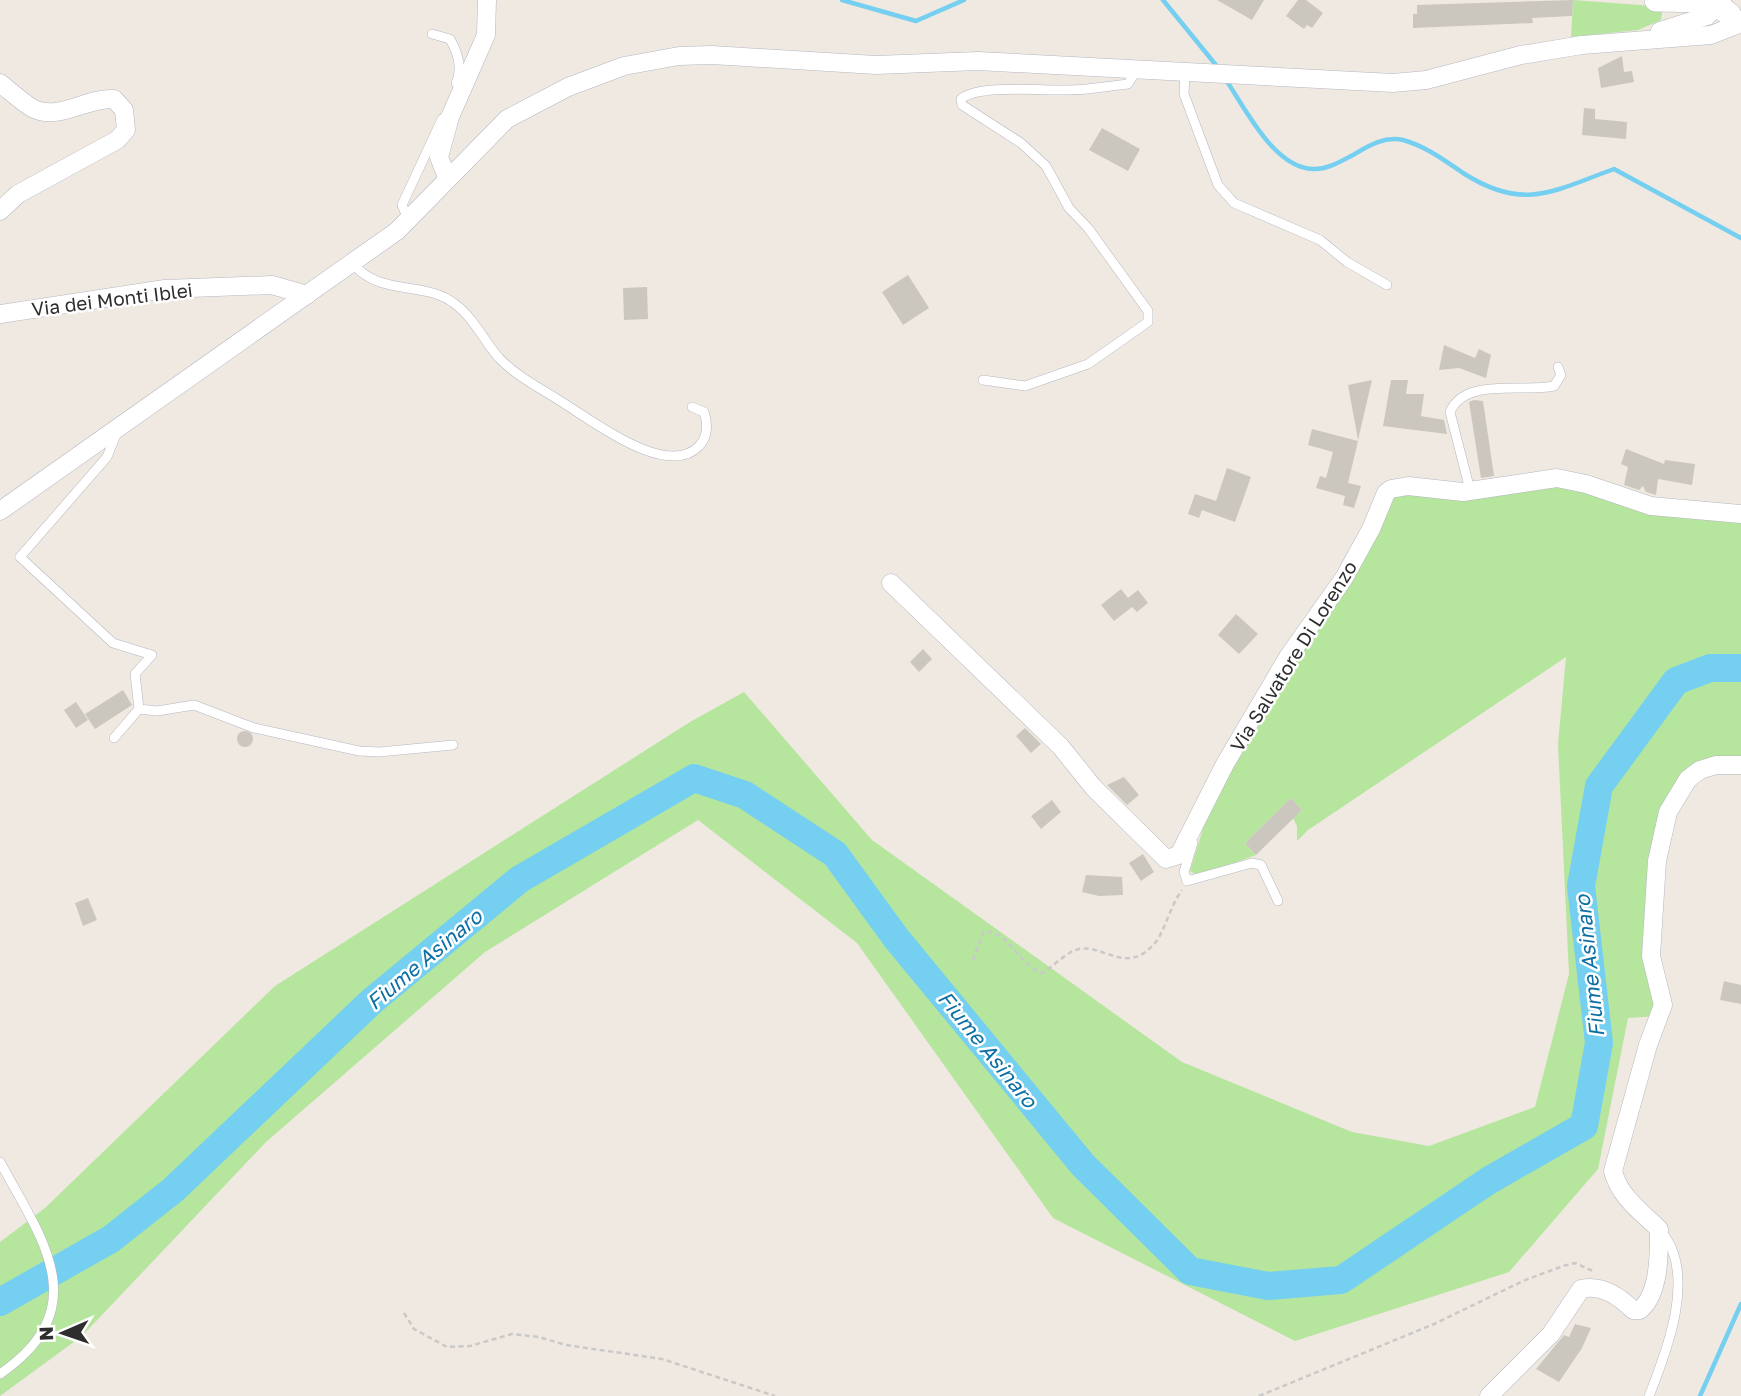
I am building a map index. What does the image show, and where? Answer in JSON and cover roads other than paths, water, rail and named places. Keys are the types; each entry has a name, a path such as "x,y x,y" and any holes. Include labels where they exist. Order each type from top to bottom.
{"street":[{"path":"447,177 439,157 450,117 486,34 487,0"},
{"path":"1658,0 1713,1 1729,11"},
{"path":"1658,0 1668,15 1662,30"},
{"path":"1637,40 1729,11"},
{"path":"0,512 353,264 408,219 447,177 507,120 568,86 624,66 678,56 712,55 876,65 978,61 1393,83 1426,80 1521,55 1637,40 1711,35 1729,11"},
{"path":"0,83 33,109 54,113 103,98 114,99 124,110 126,130 117,140 18,194 0,211"},
{"name":"Via dei Monti Iblei","path":"0,314 164,289 272,285 307,295"},
{"name":"Via Salvatore Di Lorenzo","path":"891,583 1062,747 1093,787 1166,859 1179,855 1225,764 1288,657 1344,578 1371,529 1386,493 1408,486 1471,490 1557,478 1586,484 1651,506 1741,514"},
{"path":"1489,1396 1550,1334 1581,1289 1588,1287 1617,1295 1633,1310 1640,1310 1648,1303 1655,1283 1659,1229 1631,1203 1615,1181 1613,1171 1648,1045 1663,1004 1651,956 1661,842 1668,812 1688,779 1700,770 1716,765 1741,765"}],"lane":[{"path":"408,219 402,205 460,75 457,52 450,39 432,34"},
{"path":"983,380 1025,386 1088,364 1117,341 1142,328 1148,321 1148,311 1088,228 1069,208 1046,166 1021,143 972,114 962,105 961,99 967,94 982,91 1071,90 1128,84 1136,71"},
{"path":"1194,74 1184,94 1218,185 1234,203 1320,240 1347,262 1387,285"},
{"path":"353,264 368,279 395,288 435,294 453,302 507,365 630,444 657,454 680,456 695,451 704,441 708,422 704,412 692,407"},
{"path":"1471,490 1450,412 1454,403 1468,394 1488,390 1526,391 1554,386 1559,382 1558,367"},
{"path":"114,738 139,709 135,674 152,655 113,643 20,557 107,457 119,427"},
{"path":"139,709 157,711 194,705 254,728 359,751 379,752 453,745"},
{"path":"1204,807 1184,872 1187,881 1252,863 1261,866 1278,901"},
{"path":"0,1162 45,1244 54,1273 50,1315 42,1334 0,1374"},
{"path":"1648,1396 1674,1331 1676,1311 1673,1253 1669,1240 1659,1229"}],"waterway":[{"path":"842,0 916,21 964,0"},
{"path":"1163,0 1220,70"},
{"path":"1226,80 1273,148 1299,166 1323,168 1376,143 1396,139 1427,150 1484,185 1522,195 1556,190 1614,169 1741,238"},
{"name":"Fiume Asinaro","path":"0,1302 111,1239 173,1190 372,1001 520,879 694,778 745,795 835,854 896,938 1083,1165 1190,1271 1268,1286 1341,1280 1488,1181 1584,1126 1599,1043 1581,886 1599,786 1676,681 1710,668 1741,668"},
{"path":"1700,1396 1741,1304"}]}
